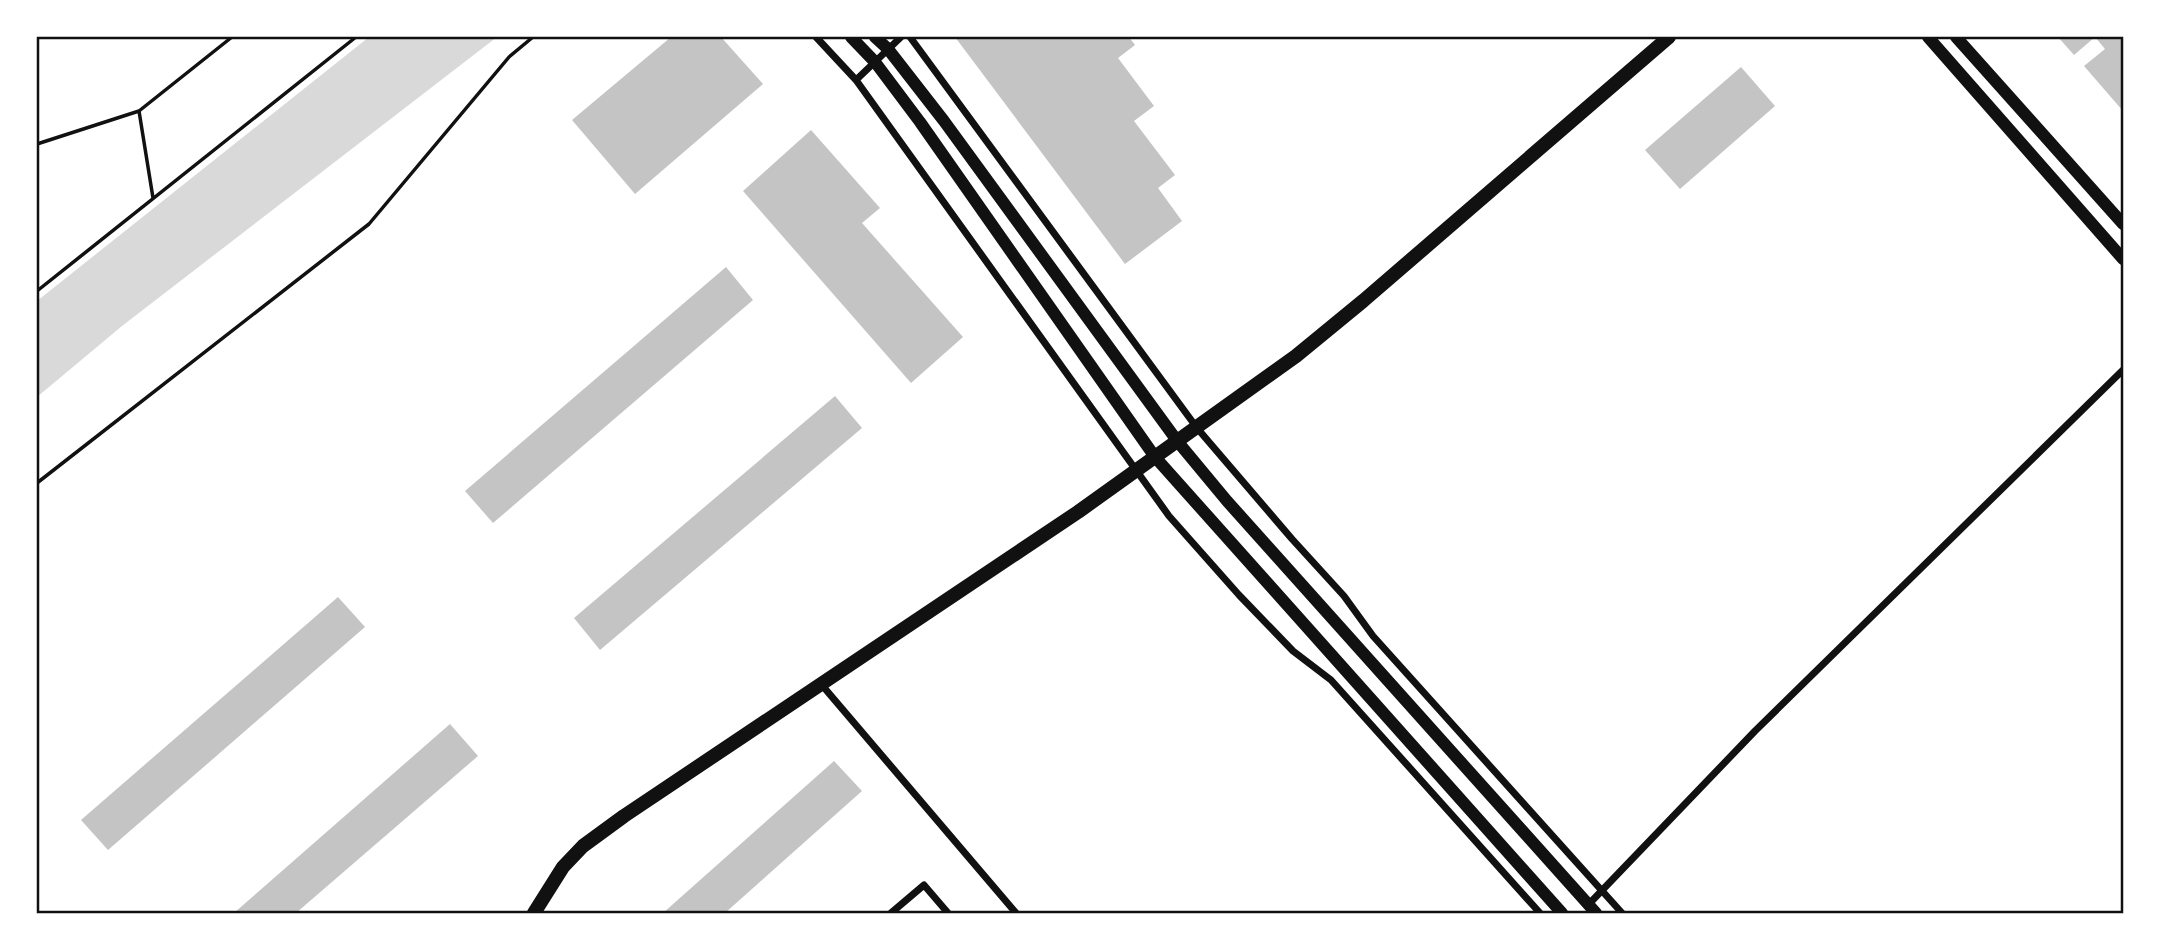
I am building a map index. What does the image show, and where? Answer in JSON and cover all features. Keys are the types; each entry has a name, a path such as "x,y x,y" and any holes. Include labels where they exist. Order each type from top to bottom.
{"main road":[{"path":"534,913 563,867 583,846 624,816 1078,512 1296,356 1669,37"}],"street":[{"path":"816,37 856,80 1169,516 1293,651 1331,680 1540,913"},
{"path":"851,37 875,62 920,122 1155,457 1562,913"},
{"path":"876,37 944,121 1178,442 1227,501 1592,909 1601,890 1765,721 2123,370"},
{"path":"856,80 901,37"},
{"path":"910,37 1197,428 1344,596 1373,636 1622,913"},
{"path":"1928,37 2123,259"},
{"path":"1956,37 2123,224"},
{"path":"821,684 1016,913"},
{"path":"891,913 924,885 948,913"}],"path":[{"path":"37,144 139,111 232,37"},
{"path":"37,291 356,37"},
{"path":"37,483 369,224 509,57 533,37"},
{"path":"139,111 153,198"}],"shaded area":[{"path":"369,37 497,37 122,326 37,397 37,301"}],"building":[{"path":"671,37 721,37 763,84 635,194 572,120"},
{"path":"955,37 1129,37 1135,45 1118,58 1154,106 1134,121 1175,175 1158,188 1182,221 1125,264"},
{"path":"2058,37 2095,37 2074,55"},
{"path":"2095,37 2123,37 2123,111 2084,66 2105,49"},
{"path":"1741,67 1775,106 1680,189 1645,150"},
{"path":"811,130 880,208 862,223 963,337 911,383 743,191"},
{"path":"726,267 753,300 493,523 465,491"},
{"path":"835,396 862,428 600,650 574,618"},
{"path":"338,597 365,627 108,850 81,820"},
{"path":"450,724 478,756 296,913 234,913"},
{"path":"834,761 862,791 725,913 663,913"}]}
